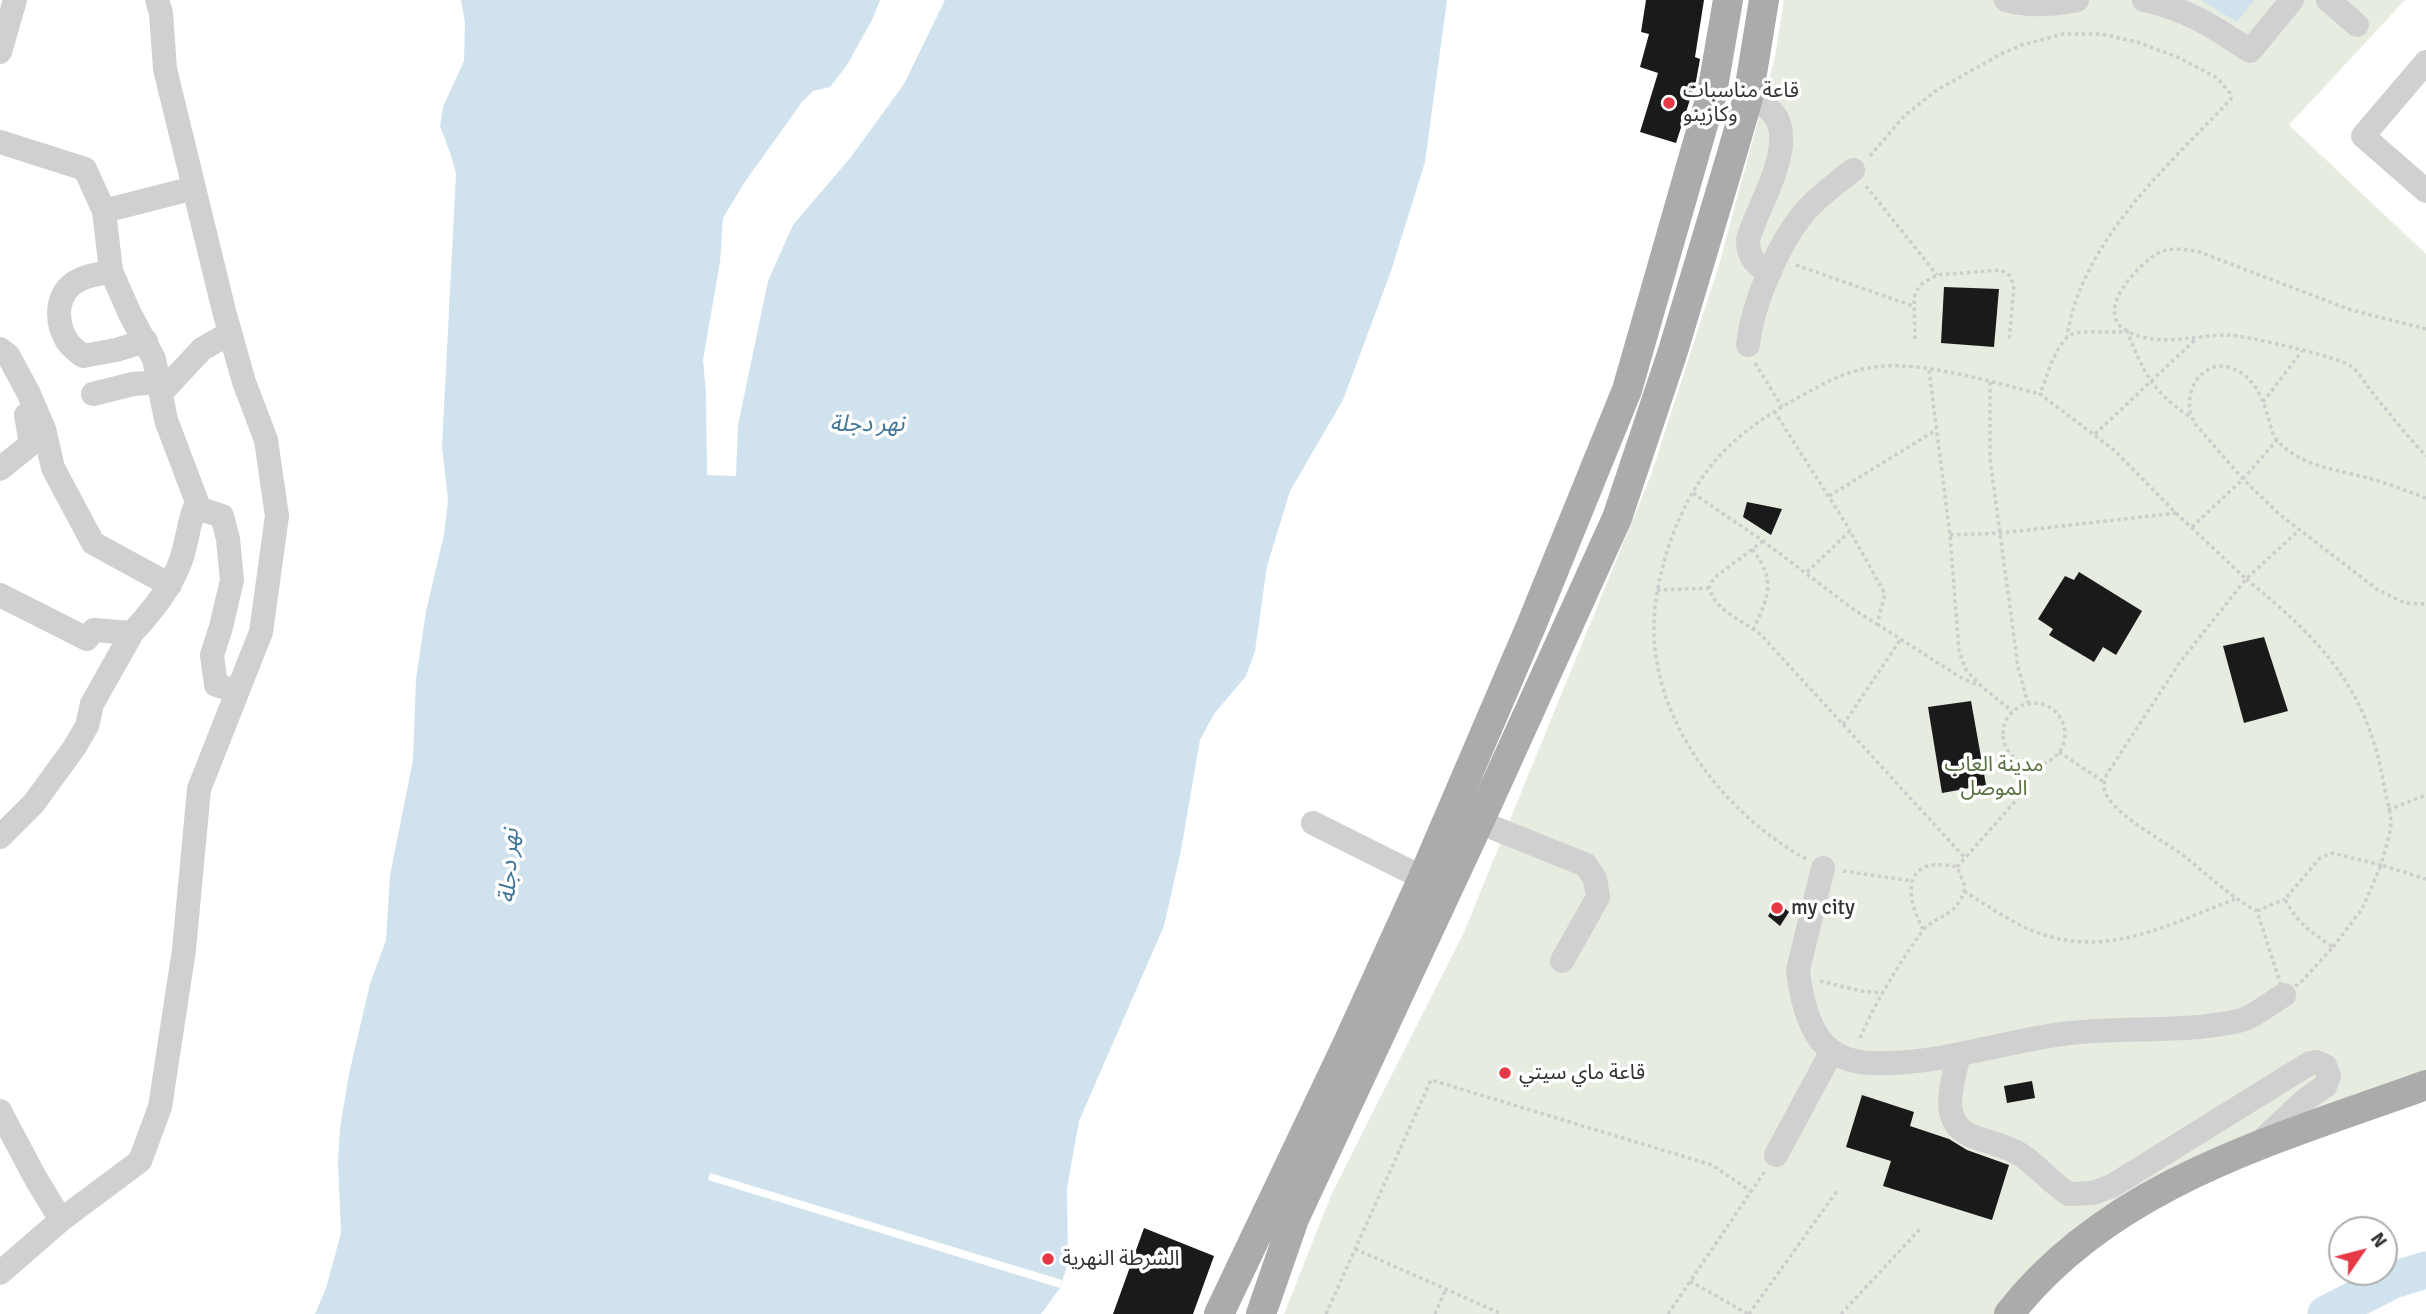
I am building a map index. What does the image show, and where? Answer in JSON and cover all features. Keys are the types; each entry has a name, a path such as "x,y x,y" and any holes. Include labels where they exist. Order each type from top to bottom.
{"main road":[{"path":"1219,1314 1423,878 1531,626 1627,390 1712,93 1728,0"},
{"path":"1261,1314 1294,1219 1479,822 1616,518 1672,351 1748,98 1764,0"},
{"path":"1531,626 1562,638"},
{"path":"2008,1314 2048,1270 2120,1214 2159,1190 2200,1169 2254,1147 2426,1085"}],"street":[{"path":"0,52 15,0"},
{"path":"0,1273 61,1220 140,1161 160,1107 184,950 199,789 261,632 277,516 266,440 244,382 230,333 165,69 161,13 157,0"},
{"path":"2006,0 2053,5 2077,0"},
{"path":"2144,0 2169,6 2205,21 2249,51 2292,0"},
{"path":"2328,0 2357,25"},
{"path":"2422,74 2363,136 2426,191"},
{"path":"1748,98 1757,101 1772,113 1778,121 1782,140 1776,167 1748,240 1748,248 1754,262 1774,265"},
{"path":"0,142 85,169 104,211 111,271 154,359 166,420 197,502 200,509 222,516 228,539 232,580 212,655 216,685 237,691"},
{"path":"1748,345 1751,323 1774,265 1803,215 1853,170"},
{"path":"104,211 194,188"},
{"path":"111,271 79,280 66,290 59,304 58,318 68,342 83,356 146,341"},
{"path":"160,388 202,349 230,333"},
{"path":"0,469 31,444 24,407 0,364 8,355 44,429 53,468 93,543 170,585"},
{"path":"93,394 133,384 160,388"},
{"path":"0,837 34,803 74,748 87,726 92,704 132,633 170,585 180,562 187,540 187,529 197,502"},
{"path":"0,596 87,639 94,630 132,633"},
{"path":"1479,822 1586,865 1595,879 1598,897 1562,961"},
{"path":"1313,823 1423,878"},
{"path":"1823,868 1798,971 1810,1021 1819,1037 1841,1056 1891,1063 1959,1054 2062,1034 2127,1028 2192,1029 2241,1020 2284,995"},
{"path":"1959,1054 1950,1109 1956,1126 1971,1136 2020,1154 2064,1191 2075,1195 2093,1193 2122,1180 2310,1063 2316,1062 2325,1066 2329,1076 2325,1086 2305,1100 2254,1147"},
{"path":"1776,1155 1841,1056"},
{"path":"0,1111 36,1180 61,1220"}],"path":[{"path":"1937,275 1853,170 1865,161 1905,115 1937,90 2022,45 2063,34 2101,34 2137,42 2180,58 2217,79 2230,93 2231,99 2170,163 2112,233 2087,273 2071,314 2067,336 2059,347 2040,394"},
{"path":"2426,330 2351,310 2197,251 2178,249 2161,252 2140,267 2122,287 2117,298 2116,317 2127,331 2150,382 2174,406 2191,417 2243,479 2278,514 2378,590 2405,603 2426,604"},
{"path":"1774,265 1913,306"},
{"path":"1915,339 1913,306 1919,287 1937,275 2001,270 2010,276 2014,286 2009,341"},
{"path":"2067,336 2080,332 2127,331 2163,341 2229,335 2303,350 2350,365 2426,456"},
{"path":"2095,434 2197,338"},
{"path":"1748,345 1753,362 1782,407"},
{"path":"2263,402 2303,350"},
{"path":"2191,417 2189,394 2206,371 2218,365 2232,368 2245,375 2255,386 2277,440 2313,464 2426,498"},
{"path":"1912,881 1823,868 1770,836 1742,812 1713,780 1686,741 1670,708 1654,638 1657,590 1679,518 1718,456 1735,438 1774,411 1831,380 1876,366 1929,370 2040,394 2095,434 2246,579 2312,636 2332,659 2360,706 2381,764 2391,823 2381,865 2362,909 2333,947 2302,981 2284,995 2257,911 2235,899 2183,856 2124,814 2110,802 2104,791 2104,782 2180,662 2246,579 2299,530"},
{"path":"1929,370 1950,535 1959,651 1966,670 2012,711"},
{"path":"1990,382 1990,460 2018,667 2028,703"},
{"path":"1774,411 1829,496 1885,594 1877,624"},
{"path":"1829,496 1936,430"},
{"path":"2192,527 2243,479 2277,440"},
{"path":"1693,493 1763,541 1853,609 1960,677 1981,686"},
{"path":"1950,535 2001,533 2176,513"},
{"path":"1805,573 1850,531"},
{"path":"1709,588 1714,578 1763,541"},
{"path":"1752,549 1763,564 1768,582 1766,600 1754,628"},
{"path":"1657,590 1709,588"},
{"path":"1709,588 1718,605 1754,628 1965,858"},
{"path":"1843,725 1900,640"},
{"path":"2028,703 2046,705 2060,717 2065,735 2059,752 2053,759 2035,765 2018,760 2006,746 2004,728 2012,711 2028,703"},
{"path":"2059,752 2104,782"},
{"path":"1957,867 2019,797 2035,765"},
{"path":"2388,810 2426,795"},
{"path":"2257,911 2285,899 2320,858 2332,853 2426,879"},
{"path":"1841,1056 1923,929 1953,909 1964,891 1963,877 1957,867 1931,865 1923,868 1912,881 1911,904 1923,929"},
{"path":"1964,891 2042,934 2095,944 2128,939 2235,899"},
{"path":"2285,899 2292,914 2304,928 2333,947"},
{"path":"1798,971 1839,987 1883,993"},
{"path":"1326,1314 1431,1080 1712,1165 1752,1192"},
{"path":"1668,1314 1776,1155"},
{"path":"1690,1281 1748,1314 1838,1191"},
{"path":"1841,1314 1920,1228"},
{"path":"1355,1250 1502,1314"},
{"path":"1435,1314 1446,1289"}],"green space":[{"name":"مدينة العاب الموصل","path":"1784,0 2405,0 2289,125 2426,254 2426,1073 2216,1150 1995,1314 1284,1314 1332,1193 1464,932 1651,475 1719,265 1775,57"}],"water":[{"name":"نهر دجلة","path":"461,0 1447,0 1425,162 1390,274 1343,400 1290,491 1267,566 1255,651 1246,676 1214,714 1200,740 1181,850 1164,926 1079,1121 1067,1188 1068,1263 1060,1288 1041,1314 315,1314 326,1288 341,1233 338,1162 340,1128 349,1074 370,984 386,940 390,875 413,760 416,679 426,611 444,535 448,500 442,446 456,174 440,126 443,107 464,61 465,22"},
{"path":"2201,0 2254,0 2237,22"}],"pier":[{"path":"880,0 945,0 904,84 851,157 793,225 768,281 738,425 736,476 707,475 703,360 720,262 723,218 744,183 802,102 813,91 830,87 847,65"},
{"path":"710,1173 1062,1280 1060,1288 708,1180"}],"building":[{"path":"1646,0 1704,0 1695,57 1700,59 1696,81 1676,143 1640,132 1658,73 1640,67 1649,34 1641,32"},
{"path":"1944,287 1999,289 1994,347 1941,343"},
{"path":"1747,502 1782,509 1771,535 1743,517"},
{"path":"2079,572 2142,611 2116,655 2103,647 2094,662 2049,635 2053,629 2038,619 2065,576 2074,580"},
{"path":"2264,637 2288,711 2244,723 2223,646"},
{"path":"1971,701 1986,785 1942,793 1928,707"},
{"path":"1777,902 1789,912 1780,926 1768,916"},
{"path":"2032,1081 2035,1098 2007,1103 2004,1086"},
{"path":"1862,1095 1914,1112 1910,1126 1949,1139 1967,1150 2009,1165 1992,1220 1883,1186 1891,1161 1846,1147"},
{"path":"1144,1228 1214,1256 1193,1314 1113,1314"}],"waterway":[{"path":"2326,1314 2393,1280 2426,1270"}],"place":[{"name":"قاعة مناسبات وكازينو","path":"1669,103"},
{"name":"my city","path":"1777,908"},
{"name":"قاعة ماي سيتي","path":"1505,1073"},
{"name":"الشرطة النهرية","path":"1048,1259"}]}
